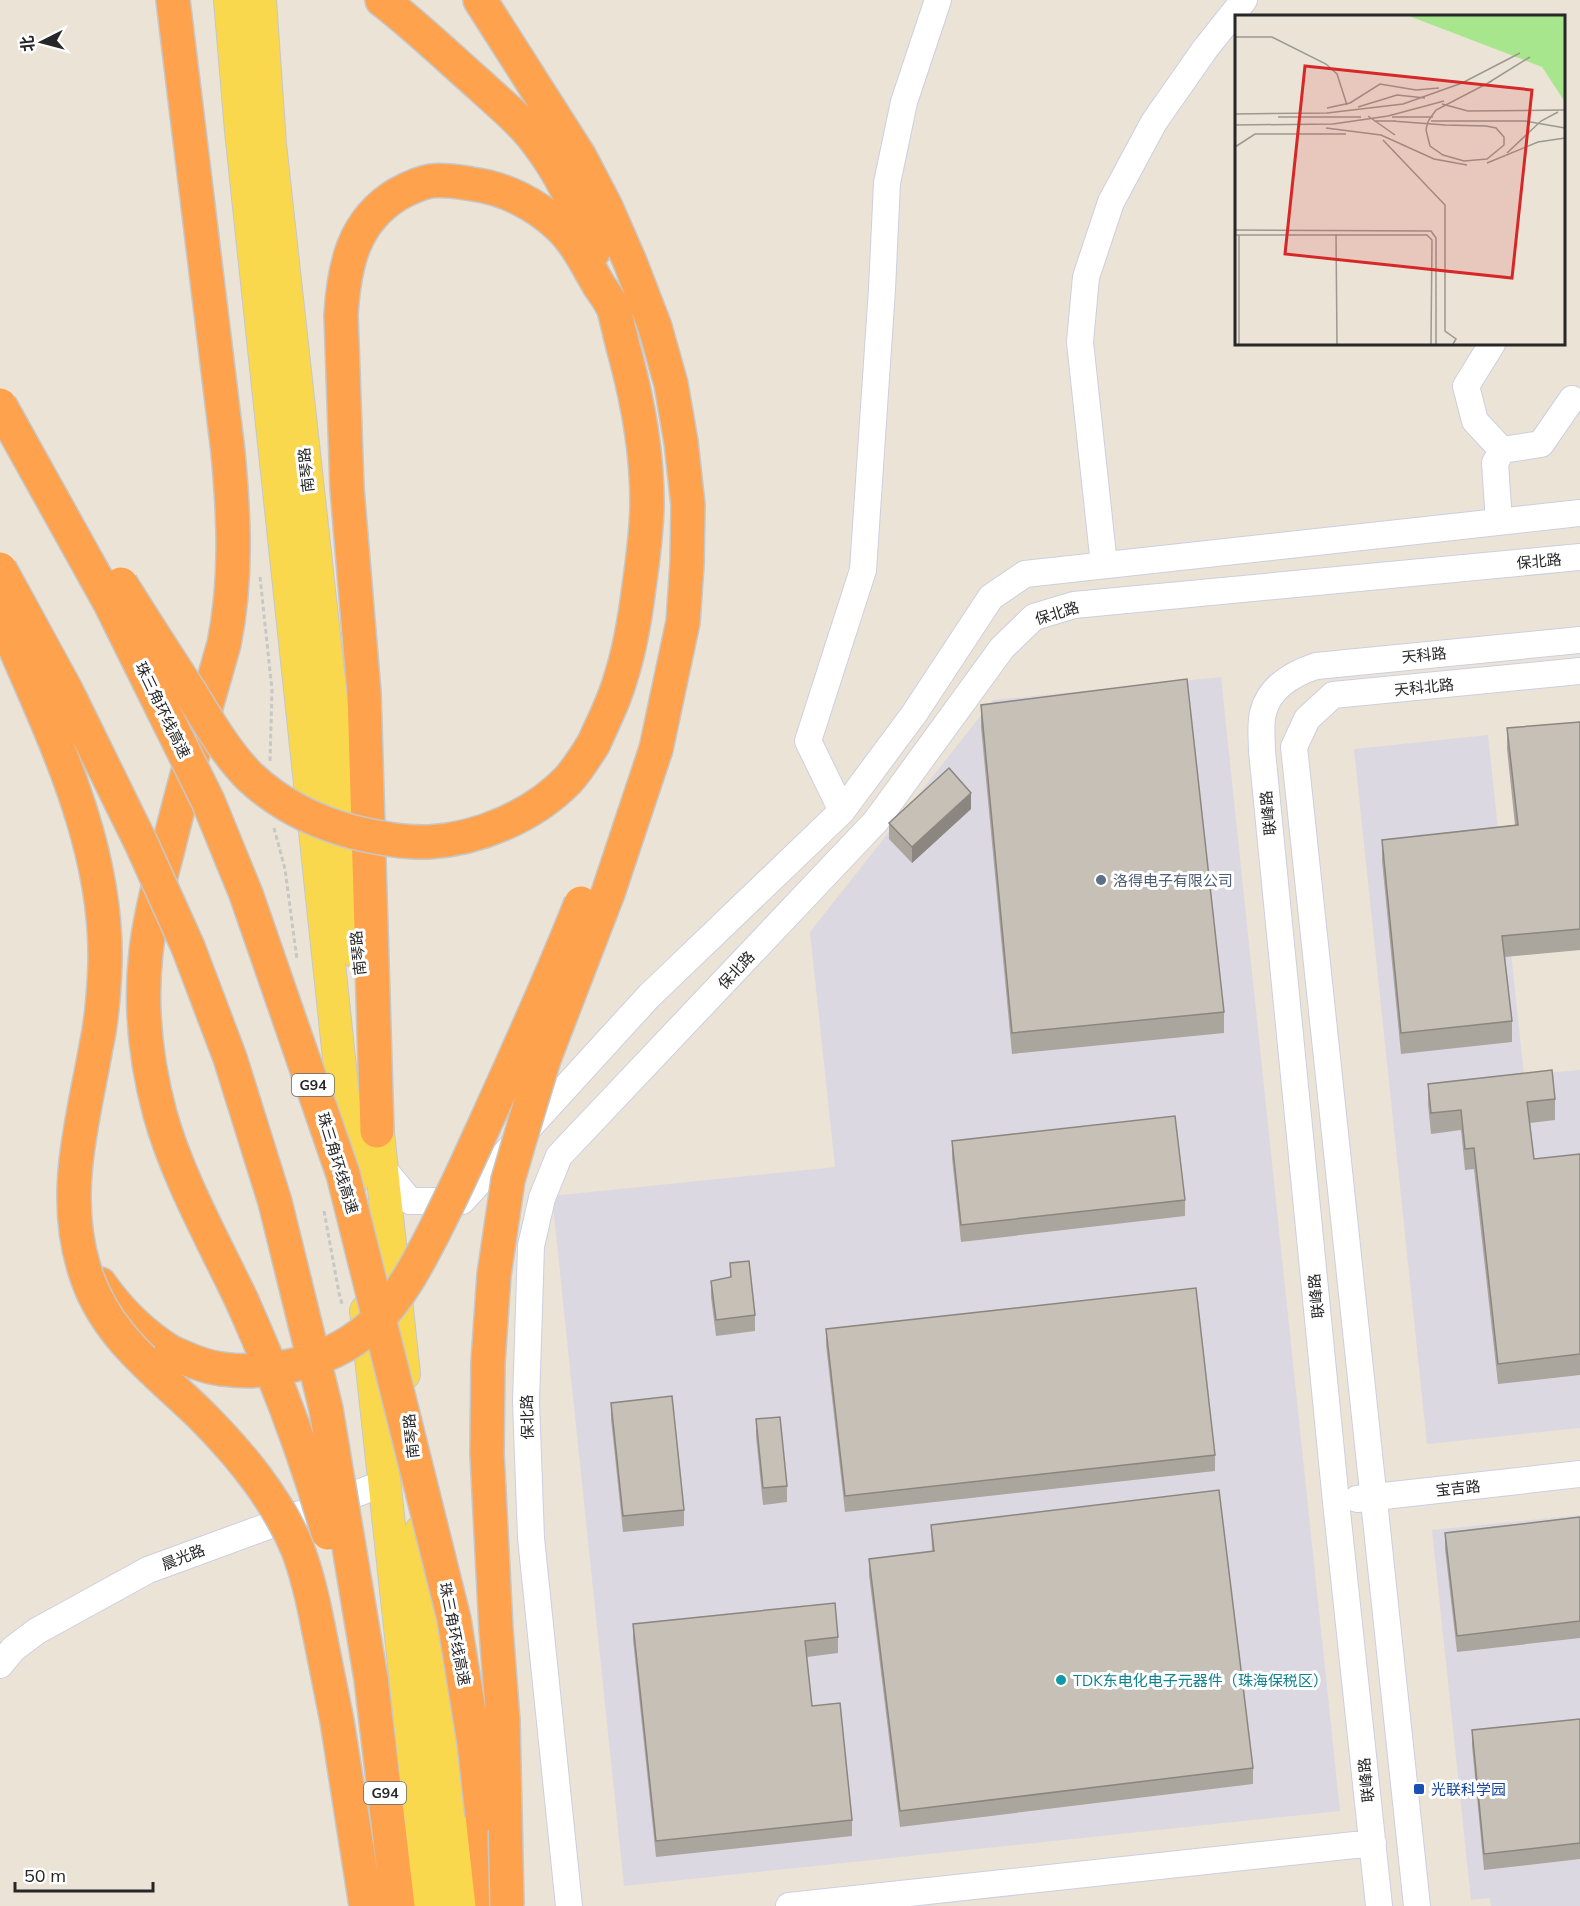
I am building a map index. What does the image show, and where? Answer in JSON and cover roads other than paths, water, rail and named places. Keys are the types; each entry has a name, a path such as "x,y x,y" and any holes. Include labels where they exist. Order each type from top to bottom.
{"highway":[{"path":"173,0 228,452 233,507 234,557 229,618 224,644 177,812 151,921 144,981 147,1043 152,1079 171,1146 268,1358 291,1416 317,1494 371,1679"},
{"path":"0,396 212,728 248,775 268,793 310,817 340,828 382,839 430,842 490,830 539,803 568,779 582,763 594,743 620,683 635,618 645,543 647,501 641,423 630,370 613,308 591,244 570,196 553,165 518,121 434,43 382,0"},
{"path":"480,0 580,157 606,207 630,262 655,327 668,373 681,442 688,505 683,622 670,683 608,893 544,1059 527,1115 508,1180 494,1275 488,1362 487,1453 503,1721 507,1906"},
{"path":"377,1131 364,693 347,488 340,346 342,291 348,263 356,238 369,219 385,202 403,191 432,181 481,185 510,194 539,209 561,228 580,252 613,308"},
{"name":"珠三角环线高速","path":"0,405 110,603 208,801 246,894 343,1174 454,1619 474,1743 492,1906"},
{"name":"G94","path":"0,570 66,690 142,845 188,947 230,1058 274,1202 326,1409 371,1679 398,1906"},
{"path":"0,613 79,806 95,864 101,906 105,961 104,992 96,1047 78,1136 73,1183 74,1218 79,1252 88,1283 110,1323 126,1344 229,1444 270,1498 297,1549 312,1597 337,1721 366,1906"},
{"path":"79,1252 108,1296 141,1331 171,1352 209,1367 248,1370 317,1359 341,1348 374,1323 408,1281 461,1176 650,748"}],"main road":[{"name":"南琴路","path":"230,0 243,154 430,1906"},
{"name":"南琴路","path":"260,0 271,156 462,1906"}],"street":[{"path":"842,811 808,741 863,570 882,289 886,183 904,102 938,0"},
{"path":"1104,565 1080,342 1086,277 1111,202 1154,122 1205,49 1244,0"},
{"path":"1491,345 1466,386 1475,420 1502,450"},
{"path":"1499,522 1494,463 1502,450 1541,444 1572,399"},
{"path":"394,1280 462,1201 649,996 842,811 914,714 991,597 1025,574 1580,513"},
{"name":"保北路","path":"568,1906 531,1538 526,1402 531,1246 542,1198 559,1156 876,821 1002,648 1034,617 1074,605 1580,557"},
{"name":"天科路","path":"1274,689 1297,673 1316,666 1580,640"},
{"name":"天科北路","path":"1373,1497 1294,747 1307,719 1333,695 1580,672"},
{"name":"联峰路","path":"1274,689 1262,714 1262,751 1336,1502 1379,1906"},
{"path":"381,1166 411,1201 462,1201"},
{"name":"宝吉路","path":"1336,1502 1580,1474"},
{"name":"晨光路","path":"0,1665 14,1648 37,1631 148,1570 385,1483"},
{"path":"1373,1497 1417,1906"},
{"path":"789,1906 1373,1844"}],"place":[{"name":"洛得电子有限公司","path":"1101,880"},
{"name":"TDK东电化电子元器件（珠海保税区）","path":"1061,1680"},
{"name":"光联科学园","path":"1419,1789"}]}
